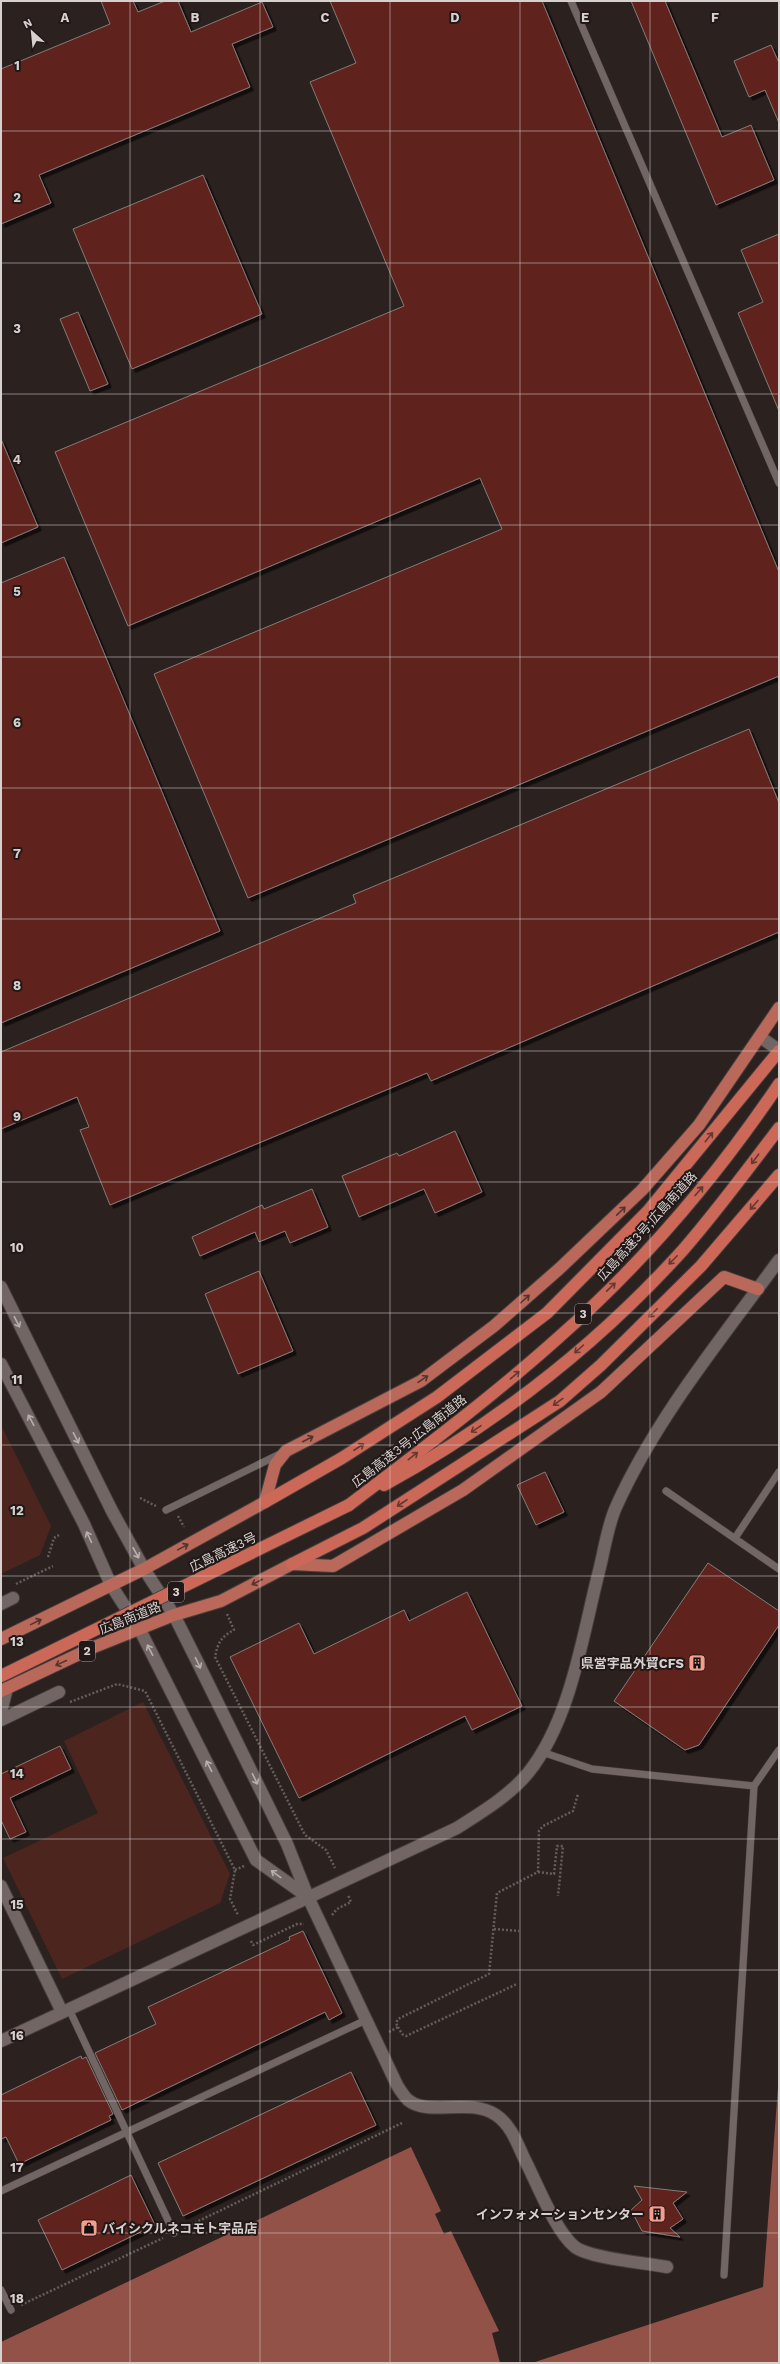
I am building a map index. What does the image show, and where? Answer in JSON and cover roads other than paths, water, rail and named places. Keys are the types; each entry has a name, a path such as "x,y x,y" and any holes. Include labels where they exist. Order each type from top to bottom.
{"highway":[{"path":"265,1502 275,1465 286,1451 421,1381 494,1326 559,1269 642,1190 698,1125 779,1008"},
{"path":"1,1639 144,1569 265,1502 355,1450 437,1397 488,1359 547,1313 648,1211 779,1050"},
{"name":"広島高速3号;広島南道路","path":"349,1505 485,1400 553,1342 632,1266 702,1188 779,1084"},
{"name":"広島高速3号;広島南道路","path":"349,1505 432,1459 502,1411 567,1360 620,1313 683,1250 779,1128"},
{"path":"292,1564 362,1528 560,1401 601,1365 701,1266 779,1175"},
{"path":"292,1564 332,1566 463,1490 601,1392 724,1277 758,1289"},
{"name":"広島高速3号","path":"1,1676 349,1505"},
{"name":"広島南道路","path":"4,1689 94,1647 140,1630 174,1615 220,1601 292,1564"}],"street":[{"path":"760,1037 779,1050"},
{"path":"1,2041 457,1828 501,1799 528,1773 553,1737 567,1695 615,1509 635,1469 667,1417 779,1260"},
{"path":"1,1286 112,1511 144,1569 174,1615 287,1844 308,1897 397,2086 409,2100 435,2108 471,2106 496,2115 509,2128 557,2224 575,2247 591,2254 667,2267"},
{"path":"1,1364 84,1524 111,1585 140,1630 256,1860 308,1897"},
{"path":"1,1604 13,1598"},
{"path":"1,1712 4,1689"},
{"path":"1,1720 59,1692"},
{"path":"1,1886 66,2010"}],"lane":[{"path":"571,1 779,483"},
{"path":"166,1510 286,1451"},
{"path":"735,1538 779,1472"},
{"path":"666,1491 779,1569"},
{"path":"724,2275 754,1786 779,1750"},
{"path":"542,1752 592,1769 754,1786"},
{"path":"66,2010 127,2132 174,2233"},
{"path":"1,2191 366,2020"},
{"path":"1,2290 11,2310"}],"place":[{"name":"県営宇品外貿CFS","path":"697,1663"},
{"name":"インフォメーションセンター","path":"657,2214"},
{"name":"バイシクルネコモト宇品店","path":"89,2228"}]}
